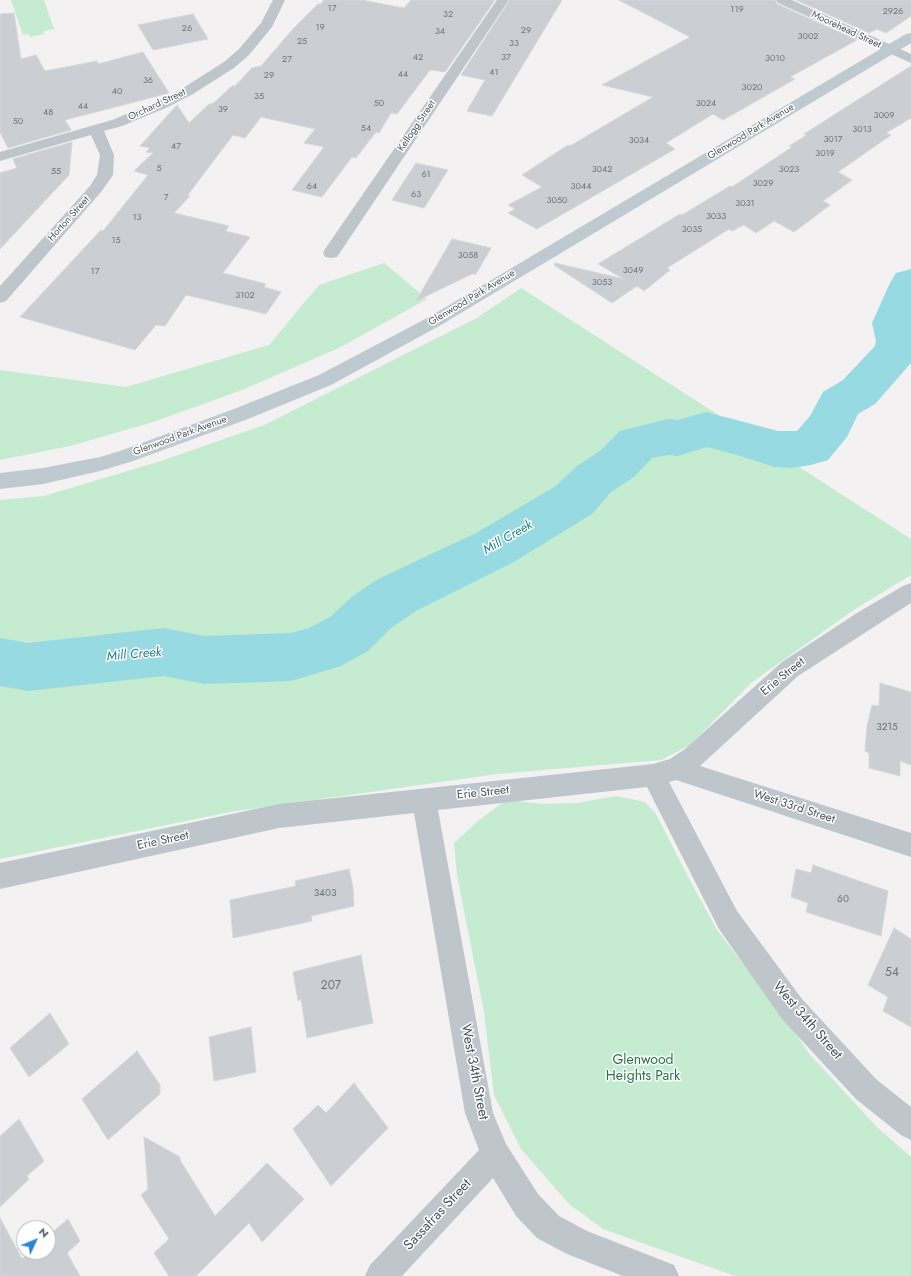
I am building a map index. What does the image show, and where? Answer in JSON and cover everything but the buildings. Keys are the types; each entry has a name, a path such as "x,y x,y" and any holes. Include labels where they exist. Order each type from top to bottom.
{"main road":[{"name":"Glenwood Park Avenue","path":"0,481 43,476 100,464 126,456 276,401 342,372 434,321 911,37"}],"street":[{"name":"Orchard Street","path":"0,157 96,130 139,115 198,85 229,65 244,52 267,24 279,0"},
{"name":"Kellogg Street","path":"331,253 503,0"},
{"name":"Moorehead Street","path":"782,0 911,59"},
{"name":"Horton Street","path":"0,297 96,189 104,175 107,155 96,130"},
{"name":"Erie Street","path":"0,876 279,816 653,775 676,769 693,758 790,669 858,624 911,592"},
{"name":"West 33rd Street","path":"676,769 911,845"},
{"name":"West 34th Street","path":"653,775 728,920 792,1009 866,1089 911,1125"},
{"name":"West 34th Street","path":"424,799 479,1113 495,1154 527,1205 548,1227 578,1243 663,1276"},
{"name":"Sassafras Street","path":"381,1276 495,1154"}],"green space":[{"path":"11,0 44,0 54,29 44,31 44,34 30,37 29,34 23,35"},
{"path":"384,263 427,299 341,347 242,390 153,422 70,446 0,460 0,370 126,387 269,345 319,285"},
{"path":"521,288 911,539 911,575 855,609 751,683 690,745 661,760 497,774 230,812 0,859 0,500 44,496 161,461 264,425 477,318"},
{"name":"Glenwood Heights Park","path":"616,796 645,802 656,814 717,930 782,1014 811,1056 878,1128 911,1157 911,1276 735,1276 603,1229 569,1204 521,1149 494,1095 484,1012 457,875 454,843 478,821 506,800 543,804 577,803"}],"waterway":[{"name":"Mill Creek","path":"0,662 28,667 163,652 205,660 291,657 321,649 349,634 372,612 397,595 494,548 574,500 594,479 617,464 637,444 668,437 678,438 706,429 756,442 774,449 792,450 811,447 830,425 839,404 859,392 896,351 898,341 894,323 911,283"}]}
